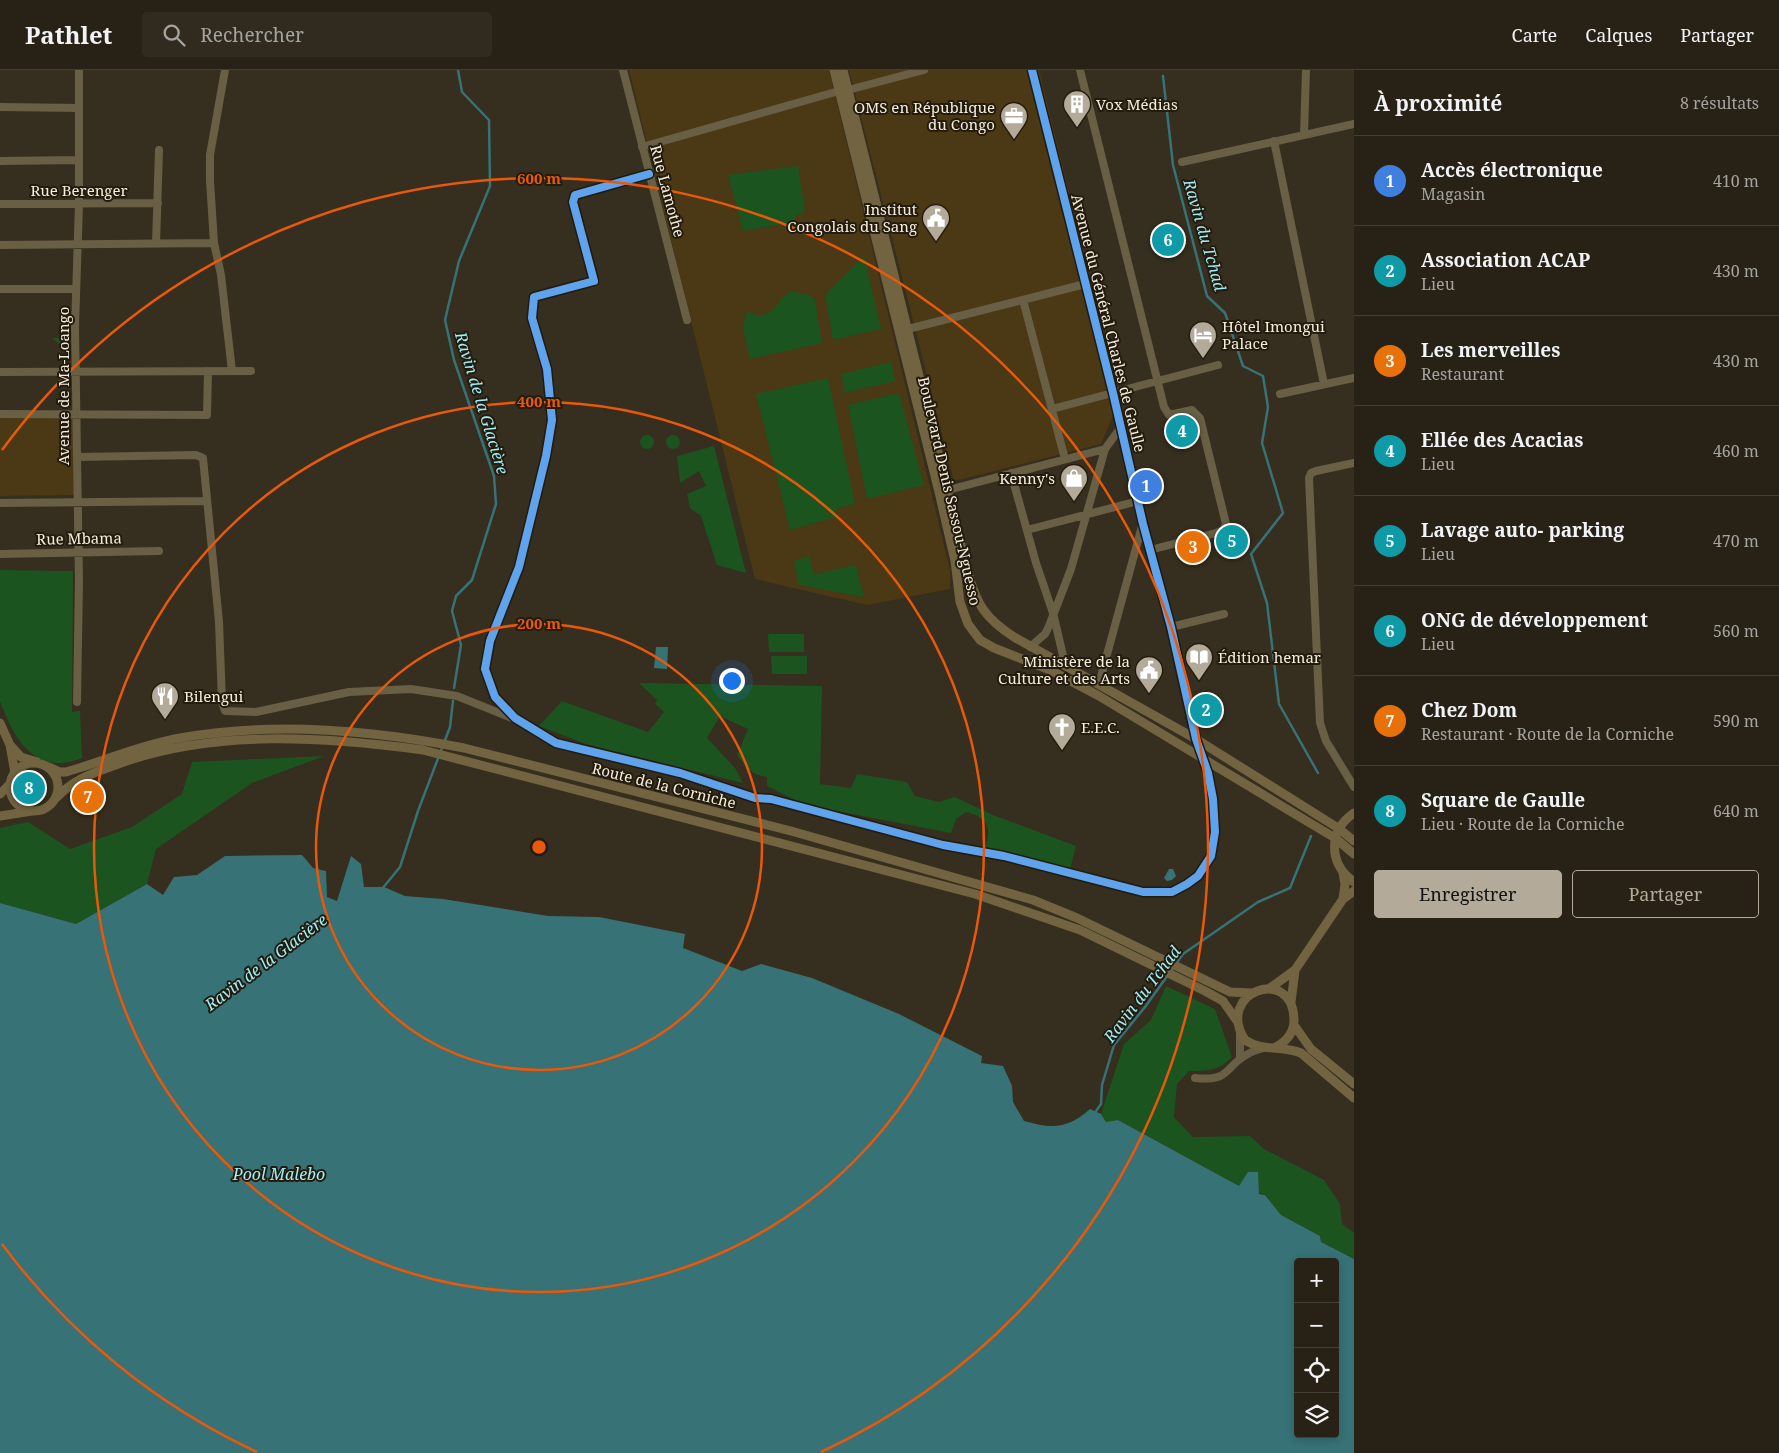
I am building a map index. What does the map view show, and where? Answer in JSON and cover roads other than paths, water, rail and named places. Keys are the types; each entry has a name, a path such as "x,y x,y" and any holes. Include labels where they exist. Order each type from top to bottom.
{"main road":[{"name":"Boulevard Denis Sassou-Nguesso","path":"834,70 844,90"},
{"name":"Boulevard Denis Sassou-Nguesso","path":"843,70 844,90 904,330 948,490 968,573 978,604 988,618 1030,646 1196,739 1338,828 1354,841"},
{"name":"Boulevard Denis Sassou-Nguesso","path":"904,330 951,542 960,602 973,632 980,640 994,648 1066,677 1335,838 1354,854"},
{"path":"0,723 10,745 14,773 10,784 0,794"},
{"name":"Route de la Corniche","path":"14,773 22,766 31,763 45,765 60,772 66,772 152,744 181,738 317,730 413,738 464,748 792,831 1033,900 1076,918 1230,992 1252,993"},
{"name":"Route de la Corniche","path":"0,816 42,810 80,778 137,757 244,735 387,745 423,750 521,774 974,894 1030,911 1080,930 1223,1001 1237,1021"},
{"path":"10,745 21,757 45,765 58,782 55,799"},
{"path":"10,784 13,797 18,804 33,811"},
{"path":"1354,813 1338,828 1334,850 1336,862 1343,873 1354,882"},
{"path":"1343,873 1345,884 1343,899"},
{"path":"1354,891 1343,899 1294,970 1270,988 1252,993 1239,1009 1237,1021 1240,1032 1245,1040 1264,1048 1290,1048 1301,1053 1354,1098"},
{"path":"1294,970 1291,1002 1294,1025 1311,1048 1354,1084"},
{"path":"1270,988 1281,993 1291,1002"},
{"path":"1276,1047 1290,1035 1294,1025"}],"street":[{"name":"Avenue de Ma-Loango","path":"77,702 79,551 76,289 79,204 79,70"},
{"path":"225,70 210,155 214,243 221,275 232,371"},
{"name":"Rue Lamothe","path":"623,70 687,320"},
{"path":"642,147 844,90 924,70"},
{"name":"Avenue du Général Charles de Gaulle","path":"515,718 556,743 680,773 755,798 772,799 943,845 1004,856 1094,881 1157,894 1172,892 1198,876 1211,856 1215,832 1213,800 1208,773 1196,739 1171,627 1143,524 1113,394 1032,70"},
{"path":"1080,70 1157,382 1168,414 1192,410 1200,418 1226,524 1223,530 1216,533 1150,550"},
{"path":"1304,135 1306,70"},
{"path":"0,107 79,108"},
{"path":"1182,162 1354,124"},
{"path":"1274,141 1324,384"},
{"path":"156,244 159,150"},
{"path":"0,161 78,160"},
{"path":"515,718 495,697 486,669 490,641 519,567 546,456 552,420 547,369 532,318 534,297 594,281 573,202 575,195 650,174"},
{"name":"Rue Berenger","path":"0,204 158,203"},
{"path":"0,245 214,243"},
{"path":"904,330 1085,284"},
{"path":"0,289 76,289"},
{"path":"1023,300 1065,459"},
{"path":"1052,409 1218,364"},
{"path":"0,414 207,415 208,371"},
{"path":"0,372 251,371"},
{"path":"1280,394 1354,378"},
{"path":"1030,646 1045,634 1071,569 1084,515 1105,450 1121,427"},
{"path":"948,490 1105,450"},
{"path":"77,457 200,456 203,462 219,622 222,702 225,711 256,712 349,692 411,689 457,696 515,718"},
{"path":"1354,463 1316,471 1311,473 1309,478 1320,722 1326,741 1354,787"},
{"path":"1011,473 1053,613 1065,664"},
{"path":"0,504 78,501 206,501"},
{"path":"1027,530 1138,501"},
{"path":"1099,684 1143,524"},
{"name":"Rue Mbama","path":"0,554 79,551 159,551"},
{"path":"1171,627 1224,614"},
{"path":"1240,1032 1240,1059"},
{"path":"1195,1078 1206,1080 1222,1076 1248,1053 1264,1048"}],"water":[{"path":"656,647 668,647 667,669 654,668"},
{"name":"Pool Malebo","path":"302,855 313,868 326,871 327,897 337,901 351,856 361,864 364,887 384,887 405,896 443,899 548,916 599,917 685,934 683,948 742,971 761,964 812,978 899,1014 982,1056 981,1063 1003,1066 1012,1086 1013,1102 1024,1121 1059,1126 1082,1116 1090,1109 1101,1114 1106,1122 1118,1120 1239,1186 1248,1172 1258,1172 1259,1194 1265,1195 1281,1215 1320,1236 1321,1242 1354,1259 1354,1453 0,1453 0,903 76,924 147,884 163,895 174,877 197,875 225,856"},
{"path":"1169,869 1173,869 1176,876 1172,880 1167,881 1164,878"}],"waterway":[{"name":"Ravin de la Glacière","path":"454,688 461,645 452,611 456,596 472,580 496,504 494,476 454,360 445,320 459,261 490,186 489,120 462,92 458,70"},
{"name":"Ravin du Tchad","path":"1163,76 1173,165 1207,296 1225,313 1243,366 1263,376 1268,407 1262,443 1283,513 1251,554 1267,603 1279,704 1318,773"},
{"name":"Ravin de la Glacière","path":"382,889 400,867 418,811 450,727 453,701"},
{"name":"Ravin du Tchad","path":"1094,1114 1101,1104 1102,1085 1114,1045 1145,1007 1183,954 1258,902 1290,888 1311,836"}],"place":[{"name":"Vox Médias","path":"1077,128"},
{"name":"OMS en République du Congo","path":"1014,140"},
{"name":"ONG de développement","path":"1168,240"},
{"name":"Institut Congolais du Sang","path":"936,242"},
{"name":"Hôtel Imongui Palace","path":"1203,359"},
{"name":"Ellée des Acacias","path":"1182,431"},
{"name":"Accès électronique","path":"1146,486"},
{"name":"Kenny's","path":"1074,502"},
{"name":"Lavage auto- parking","path":"1232,541"},
{"name":"Les merveilles","path":"1193,547"},
{"name":"Édition hemar","path":"1199,681"},
{"name":"Ministère de la Culture et des Arts","path":"1149,694"},
{"name":"Association ACAP","path":"1206,710"},
{"name":"Bilengui","path":"165,720"},
{"name":"E.E.C.","path":"1062,751"},
{"name":"Square de Gaulle","path":"29,788"},
{"name":"Chez Dom","path":"88,797"}]}
